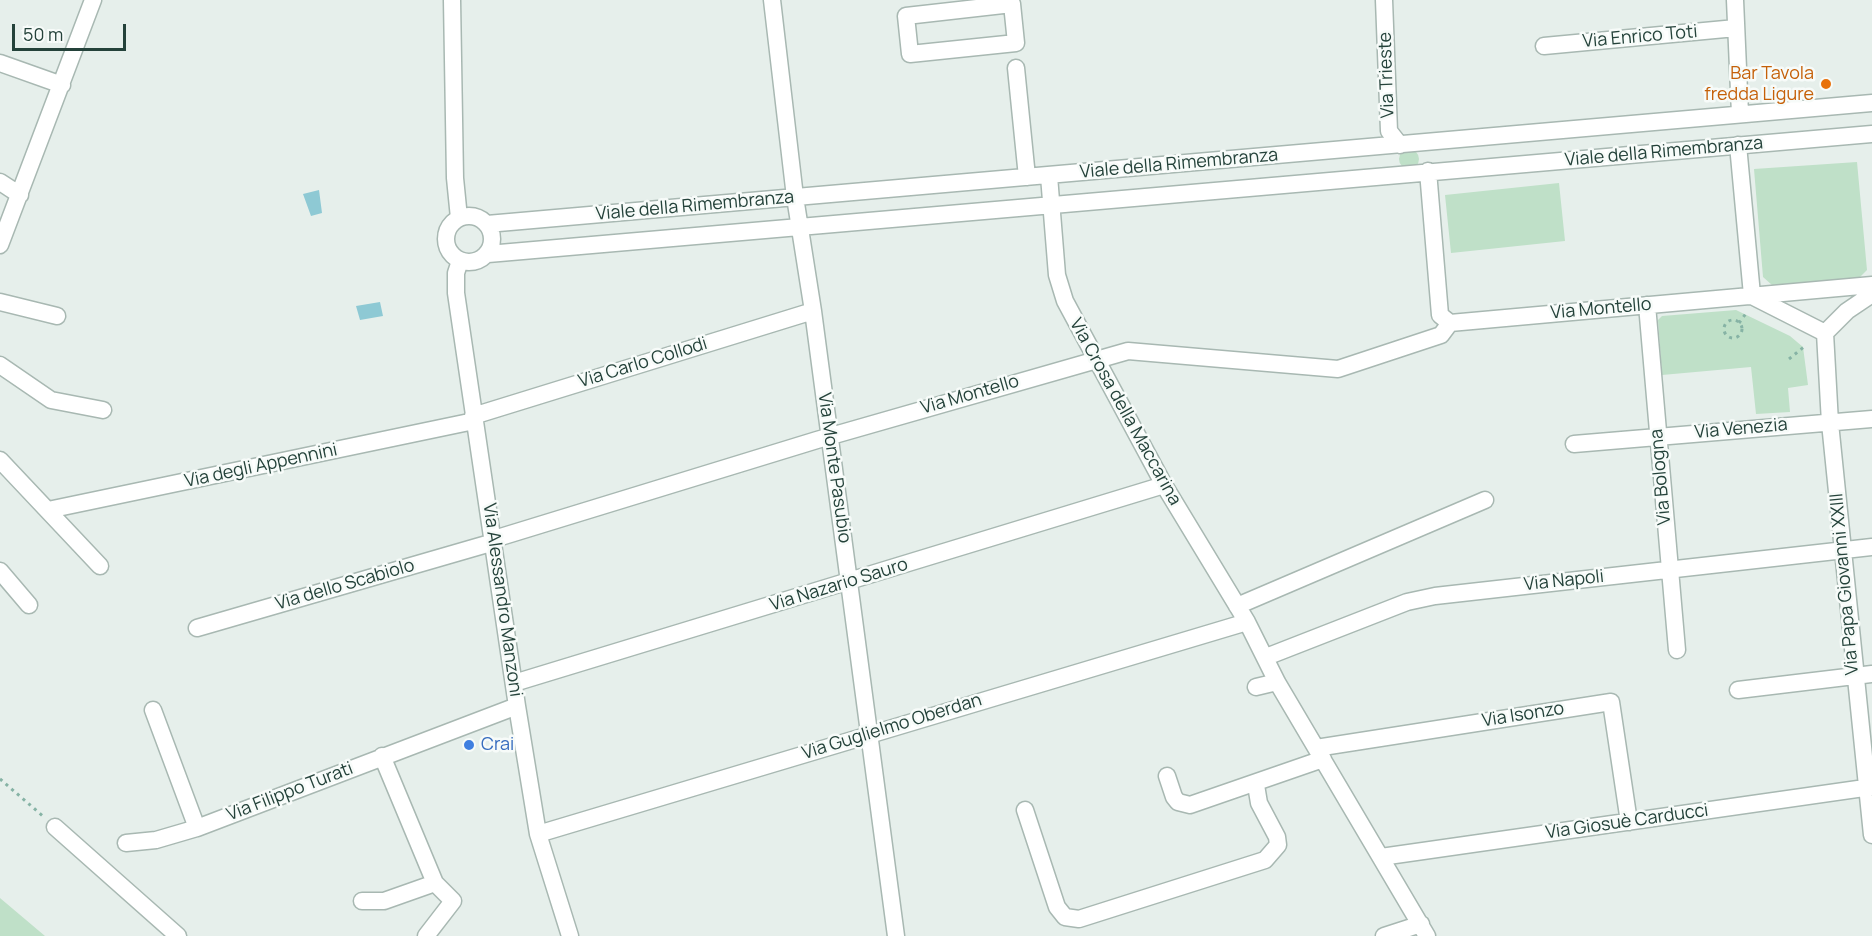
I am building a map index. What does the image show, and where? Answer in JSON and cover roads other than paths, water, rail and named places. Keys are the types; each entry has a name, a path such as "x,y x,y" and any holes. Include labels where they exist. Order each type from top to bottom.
{"street":[{"path":"0,245 93,0"},
{"path":"452,0 455,178 459,218"},
{"name":"Via Monte Pasubio","path":"772,0 795,197 813,311 896,936"},
{"name":"Via Trieste","path":"1384,0 1389,131 1396,146"},
{"path":"1735,0 1740,114"},
{"path":"1012,2 1016,43 910,54 906,16 1012,2"},
{"name":"Via Enrico Toti","path":"1544,46 1736,28"},
{"path":"0,63 62,85"},
{"path":"1016,68 1027,177"},
{"name":"Viale della Rimembranza","path":"487,224 1872,103"},
{"name":"Viale della Rimembranza","path":"488,254 1872,134"},
{"path":"1422,143 1428,146 1433,157 1429,171 1440,315 1450,323"},
{"path":"1738,145 1752,295 1825,333 1847,311 1872,294"},
{"path":"1391,175 1385,161 1396,146"},
{"name":"Via Crosa della Maccarina","path":"1048,176 1060,289 1094,360 1164,485 1247,622 1277,682 1424,930"},
{"path":"0,182 20,195"},
{"path":"477,217 487,224 493,242 488,254 475,262 460,261 450,252 446,240 449,227 459,218 477,217"},
{"name":"Via Alessandro Manzoni","path":"460,261 456,273 456,293 517,706 538,834 570,936"},
{"name":"Via Montello","path":"494,541 830,436 1128,351 1338,369 1441,335 1450,323 1872,285"},
{"path":"0,302 57,316"},
{"name":"Via Bologna","path":"1647,305 1668,569 1677,650"},
{"name":"Via Carlo Collodi","path":"474,419 813,311"},
{"name":"Via Papa Giovanni XXIII","path":"1825,333 1830,423 1872,835"},
{"path":"0,365 51,400 103,410"},
{"name":"Via degli Appennini","path":"48,510 474,419"},
{"name":"Via Venezia","path":"1574,444 1872,419"},
{"path":"0,460 100,566"},
{"name":"Via Nazario Sauro","path":"514,683 1164,485"},
{"path":"1237,606 1485,500"},
{"name":"Via dello Scabiolo","path":"197,628 494,541"},
{"name":"Via Napoli","path":"1266,657 1407,602 1435,596 1872,547"},
{"path":"0,571 29,605"},
{"name":"Via Guglielmo Oberdan","path":"538,834 1247,622"},
{"path":"1738,690 1872,674"},
{"path":"1256,687 1277,682"},
{"name":"Via Isonzo","path":"1319,754 1611,702 1629,822"},
{"name":"Via Filippo Turati","path":"126,843 156,840 197,828 517,706"},
{"path":"153,710 197,828"},
{"path":"1167,776 1174,797 1179,802 1190,805 1256,785 1319,754"},
{"path":"382,756 435,883 453,901 426,936"},
{"path":"1025,810 1057,907 1065,917 1079,919 1264,860 1278,844 1277,837 1259,803 1256,785"},
{"name":"Via Giosuè Carducci","path":"1381,857 1869,788"},
{"path":"55,827 178,936"},
{"path":"362,901 384,901 435,883"},
{"path":"1384,936 1424,930"}],"water":[{"path":"319,190 322,213 311,216 303,194"},
{"path":"380,302 383,316 360,320 356,306"}],"place":[{"name":"Bar Tavola fredda Ligure","path":"1826,84"},
{"name":"Crai","path":"469,745"}]}
